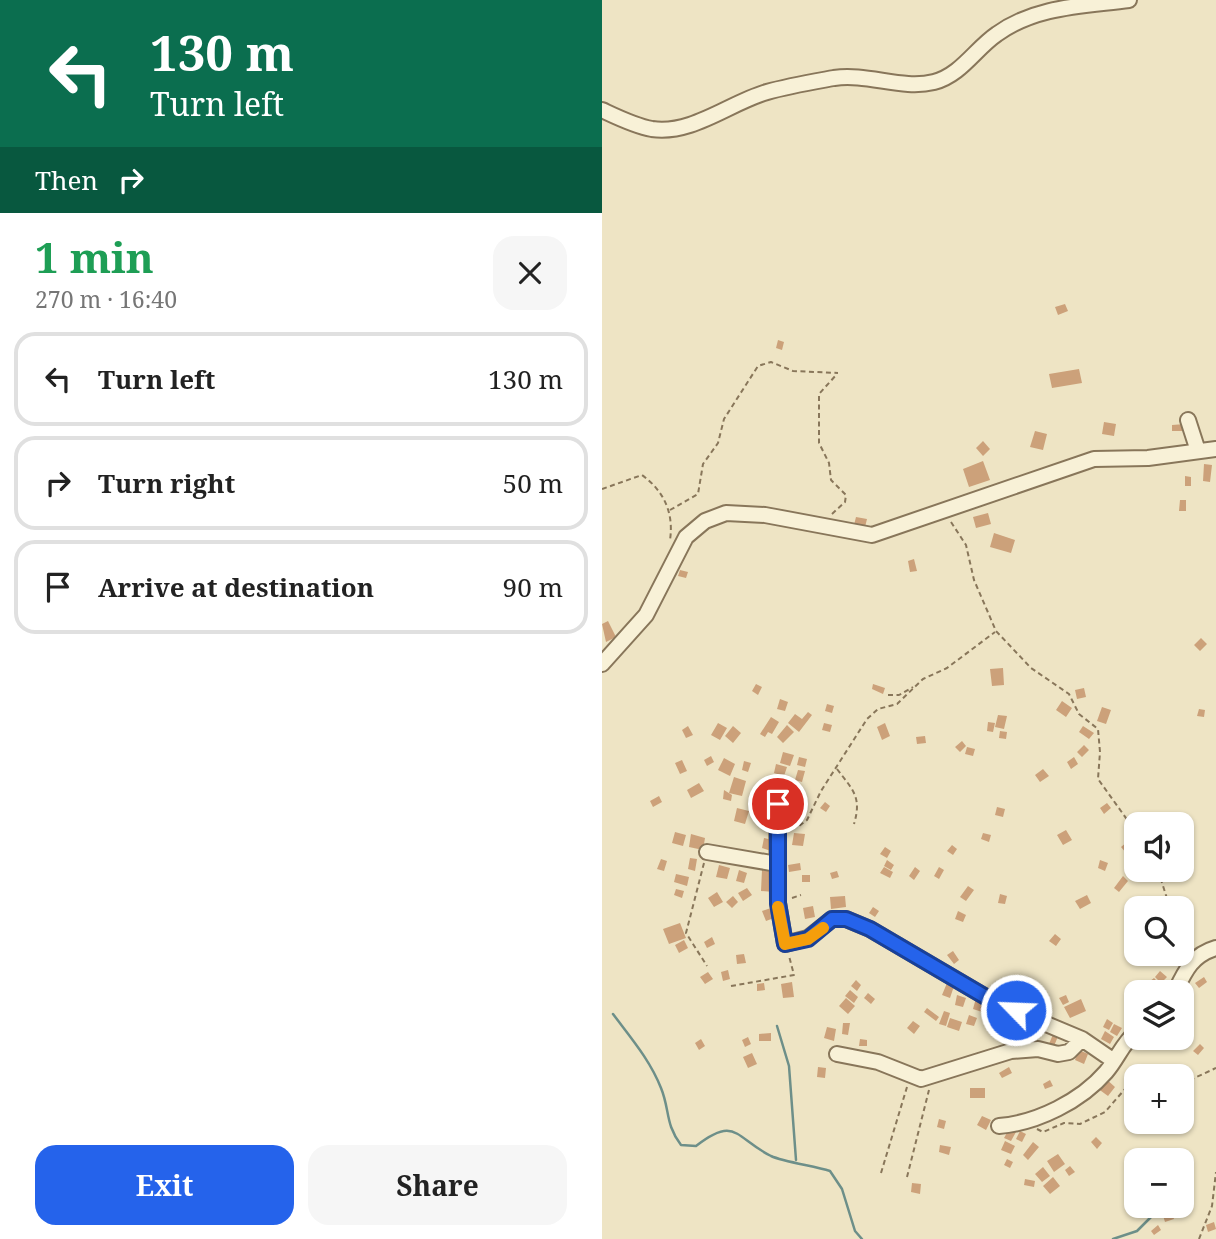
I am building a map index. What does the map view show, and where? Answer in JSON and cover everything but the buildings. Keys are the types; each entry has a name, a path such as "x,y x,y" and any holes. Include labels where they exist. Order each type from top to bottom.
{"street":[{"path":"602,110 651,129 670,129 688,125 766,92 837,78 871,77 916,85 936,82 957,72 997,34 1025,17 1059,8 1129,0"},
{"path":"1188,420 1198,451"},
{"path":"602,664 646,615 686,537 705,521 726,513 765,515 872,535 942,509 1094,460 1148,458 1216,449"},
{"path":"778,804 778,903 785,944 808,939 832,919 846,919 870,929 996,1003 1082,1039 1114,1061"},
{"path":"706,852 777,864"},
{"path":"1194,958 1202,952 1216,948"},
{"path":"837,1054 878,1062 911,1075 932,1077 1011,1051 1038,1049 1058,1054 1069,1052 1082,1039"},
{"path":"999,1126 1032,1119 1085,1091 1114,1061 1124,1043"}],"path":[{"path":"670,510 698,494 703,464 718,443 728,411 758,366 771,362 793,371 838,373 819,394 818,436 831,480 847,499 822,525"},
{"path":"602,489 642,475 662,494 670,510 669,549"},
{"path":"942,509 966,545 974,580 996,631 1031,668 1069,694 1079,714 1098,729 1098,779 1124,815"},
{"path":"888,695 906,692 928,676 947,668 996,631"},
{"path":"778,827 799,827 807,820 821,791 867,719 878,709 897,704 911,694 914,686"},
{"path":"837,768 859,807 854,824"},
{"path":"706,852 686,933 707,966"},
{"path":"731,986 794,975 785,944"},
{"path":"1194,1078 1216,1068"},
{"path":"881,1173 911,1075"},
{"path":"906,1177 932,1077"},
{"path":"1032,1119 1037,1130 1043,1132 1064,1123 1080,1124 1105,1112 1124,1090"},
{"path":"1199,1239 1212,1206 1216,1172"}],"waterway":[{"path":"613,1014 657,1078 672,1130 681,1145 696,1146 709,1137 728,1131 771,1156 830,1171 842,1189 855,1231 862,1239"},
{"path":"777,1026 789,1066 796,1160"},
{"path":"1113,1239 1137,1231 1150,1218"}],"slow traffic":[{"path":"778,907 780,929 785,944 808,939 823,928"}],"route":[{"path":"778,804 778,903 780,929 785,944 808,939 832,919 846,919 870,929 996,1003 1016,1010"}]}
